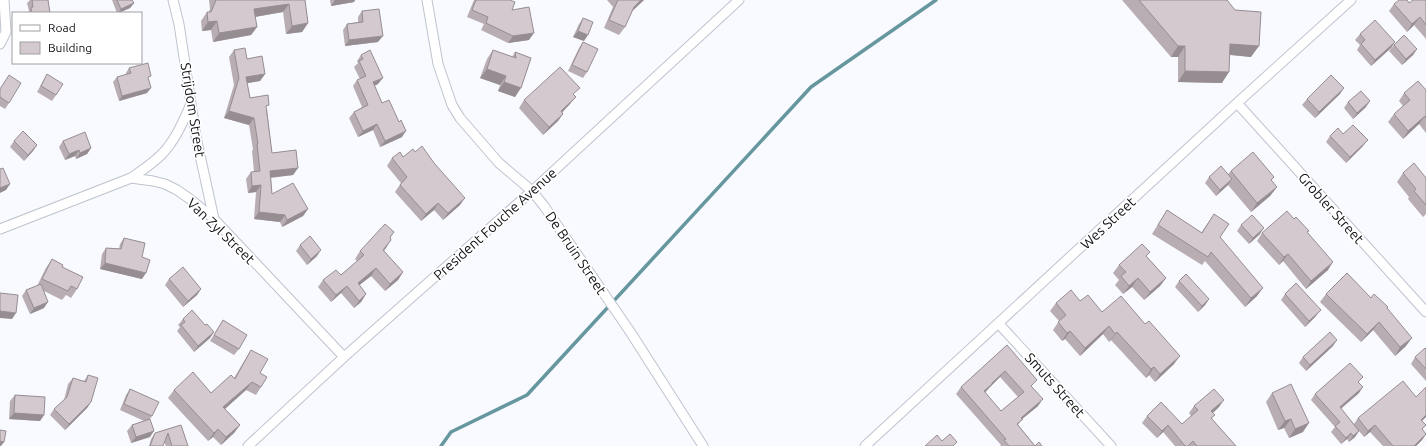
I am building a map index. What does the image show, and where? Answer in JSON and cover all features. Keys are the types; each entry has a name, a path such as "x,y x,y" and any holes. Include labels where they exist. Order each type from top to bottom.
{"street":[{"path":"0,44 6,32 4,0"},
{"name":"Strijdom Street","path":"173,0 179,24 196,137 214,219"},
{"name":"De Bruin Street","path":"427,0 438,64 452,105 460,118 499,163 532,191 544,206 618,314 703,446"},
{"name":"President Fouche Avenue","path":"248,446 344,357 532,191 739,0"},
{"name":"Wes Street","path":"865,446 1351,0"},
{"name":"Grobler Street","path":"1237,103 1426,312"},
{"path":"131,178 161,155 169,146 177,134 191,104"},
{"name":"Van Zyl Street","path":"0,229 131,178 165,184 176,190 214,219 344,357"},
{"name":"Smuts Street","path":"999,324 1111,446"}],"building":[{"path":"32,0 48,0 50,12 32,12 31,8 33,7"},
{"path":"117,0 132,0 134,3 121,9"},
{"path":"216,0 305,0 308,23 292,26 289,4 254,9 257,27 219,33 217,21 208,22 207,12 211,12"},
{"path":"476,0 510,0 515,2 512,10 529,7 534,33 513,36 486,23 488,17 472,10"},
{"path":"618,0 641,0 634,7 625,27 609,20"},
{"path":"1139,0 1227,0 1235,10 1261,12 1259,46 1230,44 1229,72 1185,71 1185,46 1178,46"},
{"path":"1399,0 1407,0 1409,3 1413,0 1426,0 1426,25 1420,17 1412,24 1394,4"},
{"path":"379,9 383,36 349,40 347,24 363,22 362,11"},
{"path":"583,18 593,22 588,35 578,31"},
{"path":"1375,20 1395,42 1375,60 1361,44 1365,40 1360,34"},
{"path":"1404,35 1417,49 1406,59 1394,45"},
{"path":"583,42 598,49 587,72 572,65"},
{"path":"245,48 247,59 262,56 265,74 246,77 250,98 268,95 269,105 266,106 272,153 296,150 298,168 270,171 272,194 293,183 308,209 287,220 285,215 259,212 261,185 252,186 251,172 260,171 254,118 229,111 239,78 234,50"},
{"path":"370,50 383,78 373,82 382,103 389,100 399,122 401,120 406,131 385,141 377,124 363,131 354,112 368,105 357,80 366,76 359,61 363,59 361,55"},
{"path":"493,50 516,58 515,52 531,58 521,88 504,82 506,76 487,69"},
{"path":"148,63 151,76 148,77 151,88 122,96 117,77 131,73 129,68"},
{"path":"560,67 580,88 573,94 576,97 561,111 563,114 549,127 524,100"},
{"path":"47,74 63,84 56,95 41,86"},
{"path":"9,75 21,83 9,103 0,97 0,89"},
{"path":"1331,75 1344,88 1319,112 1307,99"},
{"path":"1418,81 1426,90 1426,118 1425,116 1408,131 1394,114 1410,100 1404,93"},
{"path":"1361,91 1370,101 1357,113 1348,102"},
{"path":"1353,125 1368,140 1350,157 1330,136 1338,128 1343,134"},
{"path":"23,131 37,145 28,155 14,141"},
{"path":"85,132 91,148 80,153 79,150 69,154 63,141"},
{"path":"422,146 434,163 465,198 448,213 438,203 426,214 400,185 407,177 392,158 400,152 403,157 413,149 415,152"},
{"path":"1253,152 1274,177 1271,180 1277,187 1257,203 1231,171"},
{"path":"1414,163 1426,178 1426,205 1414,191 1416,189 1403,173"},
{"path":"1221,166 1232,179 1220,190 1209,177"},
{"path":"3,168 10,184 0,188 0,169"},
{"path":"1167,210 1202,233 1214,214 1229,224 1220,237 1263,288 1251,298 1211,252 1208,257 1158,225"},
{"path":"1287,211 1294,219 1296,217 1309,231 1307,232 1333,262 1311,281 1288,254 1284,257 1262,233"},
{"path":"1252,215 1264,228 1253,238 1241,225"},
{"path":"385,224 394,232 390,237 391,240 383,250 403,272 390,284 376,268 358,283 366,294 359,301 347,286 336,295 323,280 336,270 341,275 364,255 360,251"},
{"path":"310,236 321,250 311,259 300,245"},
{"path":"124,238 145,243 142,257 150,260 146,273 105,263 106,248 121,249"},
{"path":"1142,244 1150,252 1146,256 1166,278 1150,292 1138,278 1129,286 1121,276 1126,272 1119,265"},
{"path":"52,259 63,265 62,267 83,277 77,289 71,286 68,291 42,279"},
{"path":"183,267 201,289 188,301 169,279"},
{"path":"1347,273 1371,298 1374,294 1388,307 1387,308 1412,338 1400,347 1379,322 1367,334 1326,294"},
{"path":"1186,274 1209,299 1202,306 1179,281"},
{"path":"1296,283 1321,310 1309,321 1285,294"},
{"path":"41,284 48,302 34,308 26,290"},
{"path":"1071,290 1080,301 1088,295 1102,312 1121,296 1145,324 1149,321 1180,356 1160,374 1154,367 1151,369 1117,332 1115,334 1109,326 1085,348 1070,331 1067,333 1058,322 1066,315 1056,303"},
{"path":"0,293 18,295 16,313 0,311"},
{"path":"192,310 205,325 207,324 214,332 198,346 181,325 185,322 183,319"},
{"path":"223,320 247,335 239,349 214,335"},
{"path":"1330,332 1337,340 1310,365 1303,357"},
{"path":"1007,345 1037,380 1031,386 1043,399 1021,418 1023,419 1017,424 1035,446 1009,446 1004,440 1006,439 961,387","holes":["1005,371 1024,392 1001,411 984,391"]},
{"path":"1425,348 1426,349 1426,369 1415,357"},
{"path":"251,350 268,359 260,373 267,377 261,387 252,382 223,407 240,425 226,437 218,429 214,433 174,390 193,372 211,393 231,375 235,379"},
{"path":"1350,363 1363,377 1358,382 1363,387 1340,407 1359,431 1353,436 1351,433 1346,438 1335,426 1340,422 1315,394"},
{"path":"88,375 98,378 91,402 69,424 54,409 67,397 73,378 86,382"},
{"path":"1403,381 1416,397 1426,387 1426,415 1421,420 1426,425 1422,429 1426,434 1414,446 1393,446 1375,425 1368,431 1358,418"},
{"path":"1291,384 1309,423 1295,429 1291,419 1285,421 1272,393"},
{"path":"130,389 159,402 152,416 124,404"},
{"path":"1214,389 1224,400 1211,411 1215,415 1211,418 1236,446 1197,446 1193,441 1188,446 1185,446 1168,425 1162,431 1147,416 1161,402 1182,424 1198,410 1194,406"},
{"path":"15,395 45,397 44,415 14,413"},
{"path":"150,419 154,431 136,437 132,425"},
{"path":"181,425 188,446 172,446 168,433 163,446 150,446 155,433"},
{"path":"0,430 6,431 4,442 0,441"},
{"path":"950,434 957,442 953,446 925,446 937,435 942,441"},
{"path":"1039,442 1042,446 1035,446"}],"waterway":[{"path":"441,446 451,432 527,395 811,87 936,0"}]}
